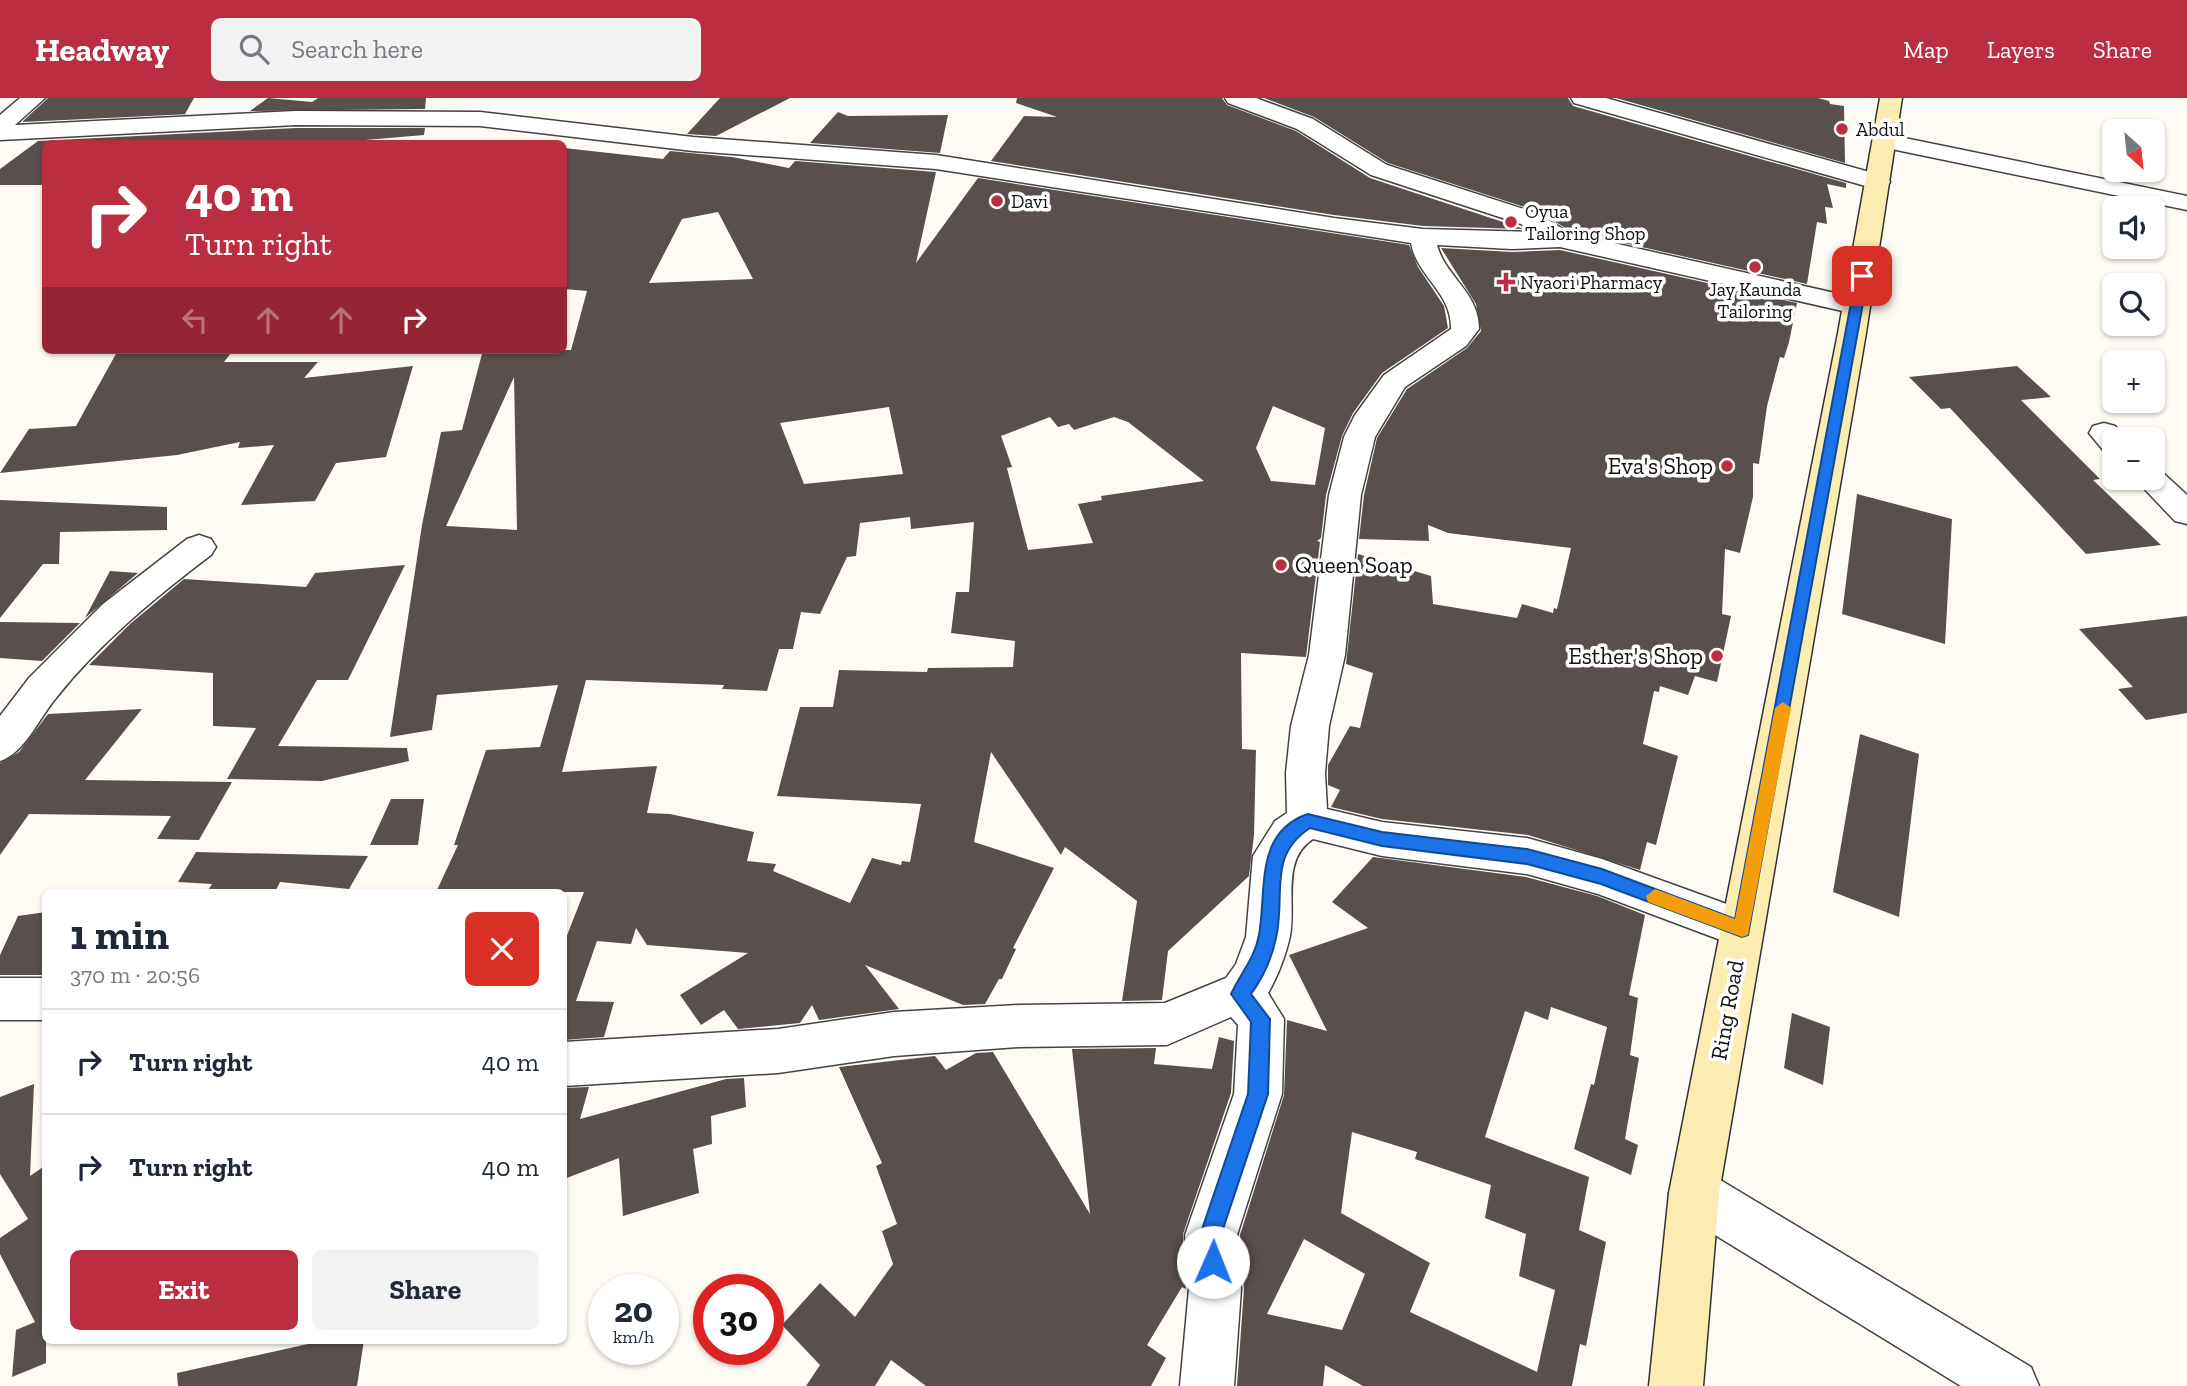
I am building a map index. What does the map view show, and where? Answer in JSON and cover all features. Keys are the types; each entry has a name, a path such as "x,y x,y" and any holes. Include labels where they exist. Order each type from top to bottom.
{"main road":[{"name":"Ring Road","path":"1676,1386 1694,1194 1856,306 1891,98"}],"street":[{"path":"0,126 34,98"},
{"path":"208,124 234,98"},
{"path":"1236,98 1304,124 1379,170 1530,219 1560,239"},
{"path":"1582,98 1878,182"},
{"path":"0,133 296,118 480,119 693,144 936,162 1334,226 1423,237 1512,241 1560,239 1856,306"},
{"path":"1885,141 2187,203"},
{"path":"1308,821 1304,780 1308,731 1328,651 1344,507 1360,433 1396,379 1429,355 1460,340 1465,333 1462,304 1423,251 1423,237"},
{"path":"2163,490 2187,513"},
{"path":"0,746 16,720 72,653 136,592 199,547"},
{"path":"567,1064 778,1051 919,1032 1019,1026 1167,1024 1217,1001 1240,994 1254,976 1268,937 1274,856 1289,833 1308,821 1382,839 1527,856 1602,877 1742,929"},
{"path":"1207,1386 1215,1289 1211,1235 1258,1094 1261,1019 1240,994"},
{"path":"0,999 42,999"},
{"path":"1694,1194 2012,1386"}],"building":[{"path":"48,98 194,98 185,114 191,114 22,122"},
{"path":"268,98 312,102 318,98 426,98 425,109 250,111"},
{"path":"720,98 790,98 716,136 687,134"},
{"path":"1017,98 1222,98 1227,105 1296,131 1370,178 1524,229 1423,226 1334,215 991,161 1024,116 1057,117 1016,103"},
{"path":"1264,98 1568,98 1573,106 1846,183 1846,188 1827,184 1833,208 1825,207 1827,224 1817,222 1807,284 1570,231 1540,212 1388,163 1314,117"},
{"path":"1616,98 1818,98 1829,101 1830,104 1844,106 1845,163"},
{"path":"838,112 848,116 948,115 940,153 810,143"},
{"path":"296,128 425,128 424,135 365,140 58,140"},
{"path":"42,141 42,184 0,185 0,169"},
{"path":"567,148 663,159 670,151 732,157 789,168 795,161 936,172 916,263 978,178 1409,245 1418,267 1444,306 1448,328 1382,373 1353,413 1342,436 1326,495 1321,538 1317,541 1320,542 1306,657 1241,653 1242,749 1256,750 1254,835 1249,876 1168,951 1162,1000 1122,1001 1137,901 1065,847 1061,855 991,752 974,842 1054,868 1013,948 1016,949 1002,979 999,979 985,1004 963,1005 865,965 899,1009 819,1020 812,1005 800,1023 738,1029 724,1010 701,1025 680,995 748,953 647,945 636,928 631,944 597,941 576,1001 614,1002 604,1037 567,1040 567,935 584,892 567,892 567,889 437,889 458,845 454,845 486,750 540,747 558,685 437,695 432,730 390,737 422,525 441,432 462,430 482,354 567,354 567,350 571,350 587,291 567,289","holes":["718,212 753,279 649,283 682,219","514,377 517,530 446,526","1273,406 1325,428 1315,485 1271,481 1256,448","889,407 903,474 804,484 780,423","1050,417 1058,427 1069,424 1074,430 1114,417 1128,422 1204,481 1101,496 1102,500 1078,504 1093,543 1028,550 1007,468 1012,467 1001,436","910,517 911,529 974,522 969,592 956,592 951,633 1015,641 1013,667 928,668 927,672 839,670 833,707 800,707 777,796 921,804 910,862 902,861 901,865 872,858 850,903 773,871 776,864 747,861 754,832 670,814 647,813 657,766 562,772 586,680 724,685 722,689 767,691 779,649 793,649 801,612 820,614 847,557 856,556 860,523"]},
{"path":"1441,248 1512,252 1560,250 1797,303 1789,342 1784,358 1780,357 1767,406 1759,464 1753,463 1753,497 1740,553 1725,549 1722,614 1731,616 1717,682 1695,676 1688,695 1660,686 1659,692 1654,691 1643,744 1678,756 1656,845 1647,842 1640,870 1528,835 1382,819 1331,807 1340,790 1328,785 1328,765 1350,726 1360,728 1373,673 1346,664 1358,554 1431,576 1433,604 1517,618 1522,604 1553,613 1554,608 1557,609 1571,548 1448,533 1428,525 1429,541 1359,539 1364,495 1377,438 1407,389 1467,348 1481,331 1476,304"},
{"path":"116,354 230,354 224,362 318,362 304,378 413,366 386,457 336,463 315,501 241,505 274,445 238,448 240,442 177,455 0,473 29,429 76,426"},
{"path":"2017,366 2051,397 2021,400 2100,479 2093,480 2102,490 2161,545 2086,554 1950,408 1941,409 1909,377"},
{"path":"1857,494 1952,519 1945,644 1842,614"},
{"path":"0,500 167,507 167,530 60,532 59,564 43,564 0,618"},
{"path":"405,565 348,680 317,680 278,746 407,748 409,761 322,781 227,779 256,728 213,726 213,673 89,665 130,624 184,579 306,587 315,573"},
{"path":"110,571 138,573 85,618"},
{"path":"2187,616 2187,713 2146,720 2118,689 2133,687 2079,629"},
{"path":"0,622 80,623 42,661 0,658"},
{"path":"142,709 85,780 232,782 199,840 157,839 171,816 29,814 0,855 0,763 19,752 48,714"},
{"path":"1860,734 1919,754 1899,917 1833,892"},
{"path":"391,799 424,799 418,845 370,845"},
{"path":"196,852 368,856 349,889 280,882 276,889 209,889 212,884 178,882"},
{"path":"1373,857 1526,877 1597,896 1645,915 1629,995 1638,998 1630,1055 1639,1058 1625,1139 1638,1145 1631,1175 1574,1149 1591,1084 1594,1085 1607,1027 1551,1007 1548,1020 1525,1011 1485,1137 1589,1177 1579,1230 1606,1242 1586,1346 1580,1344 1572,1386 1363,1386 1325,1365 1323,1386 1237,1386 1244,1289 1240,1235 1284,1095 1287,1020 1327,1031 1289,955 1368,928 1332,902","holes":["1352,1132 1417,1152 1415,1159 1491,1185 1485,1218 1526,1234 1519,1276 1555,1290 1537,1372 1410,1312 1430,1263 1341,1213","1304,1239 1365,1274 1342,1330 1267,1314"]},
{"path":"42,913 42,975 0,975 0,955 18,916"},
{"path":"1792,1013 1830,1027 1823,1085 1784,1068"},
{"path":"1219,1037 1234,1041 1231,1093 1183,1234 1186,1289 1182,1287 1147,1345 1166,1358 1151,1386 926,1386 891,1360 875,1386 806,1386 820,1365 784,1327 784,1323 820,1283 855,1317 893,1264 882,1231 897,1224 876,1166 882,1163 839,1067 935,1056 946,1070 976,1053 993,1052 1090,1214 1072,1049 1156,1048 1154,1064 1212,1069"},
{"path":"744,1078 746,1107 711,1116 712,1144 693,1149 699,1193 623,1216 619,1158 567,1178 567,1088 589,1087 580,1119 726,1079"},
{"path":"34,1084 30,1176 42,1168 42,1344 46,1344 46,1363 12,1377 16,1330 35,1322 0,1254 0,1238 28,1219 0,1174 0,1097"},
{"path":"308,1344 363,1344 357,1386 178,1386 177,1373"}],"slow traffic":[{"path":"1655,896 1742,929 1783,708"}],"place":[{"name":"Abdul","path":"1842,129"},
{"name":"Davi","path":"997,201"},
{"name":"Oyua Tailoring Shop","path":"1511,222"},
{"name":"Jay Kaunda Tailoring","path":"1755,267"},
{"name":"Nyaori Pharmacy","path":"1506,282"},
{"name":"Eva's Shop","path":"1727,466"},
{"name":"Queen Soap","path":"1281,565"},
{"name":"Esther's Shop","path":"1717,656"}],"route":[{"path":"1213,1262 1211,1235 1258,1094 1261,1019 1240,994 1254,976 1268,937 1274,856 1289,833 1308,821 1340,826 1382,839 1527,856 1602,877 1742,929 1862,276"}]}
